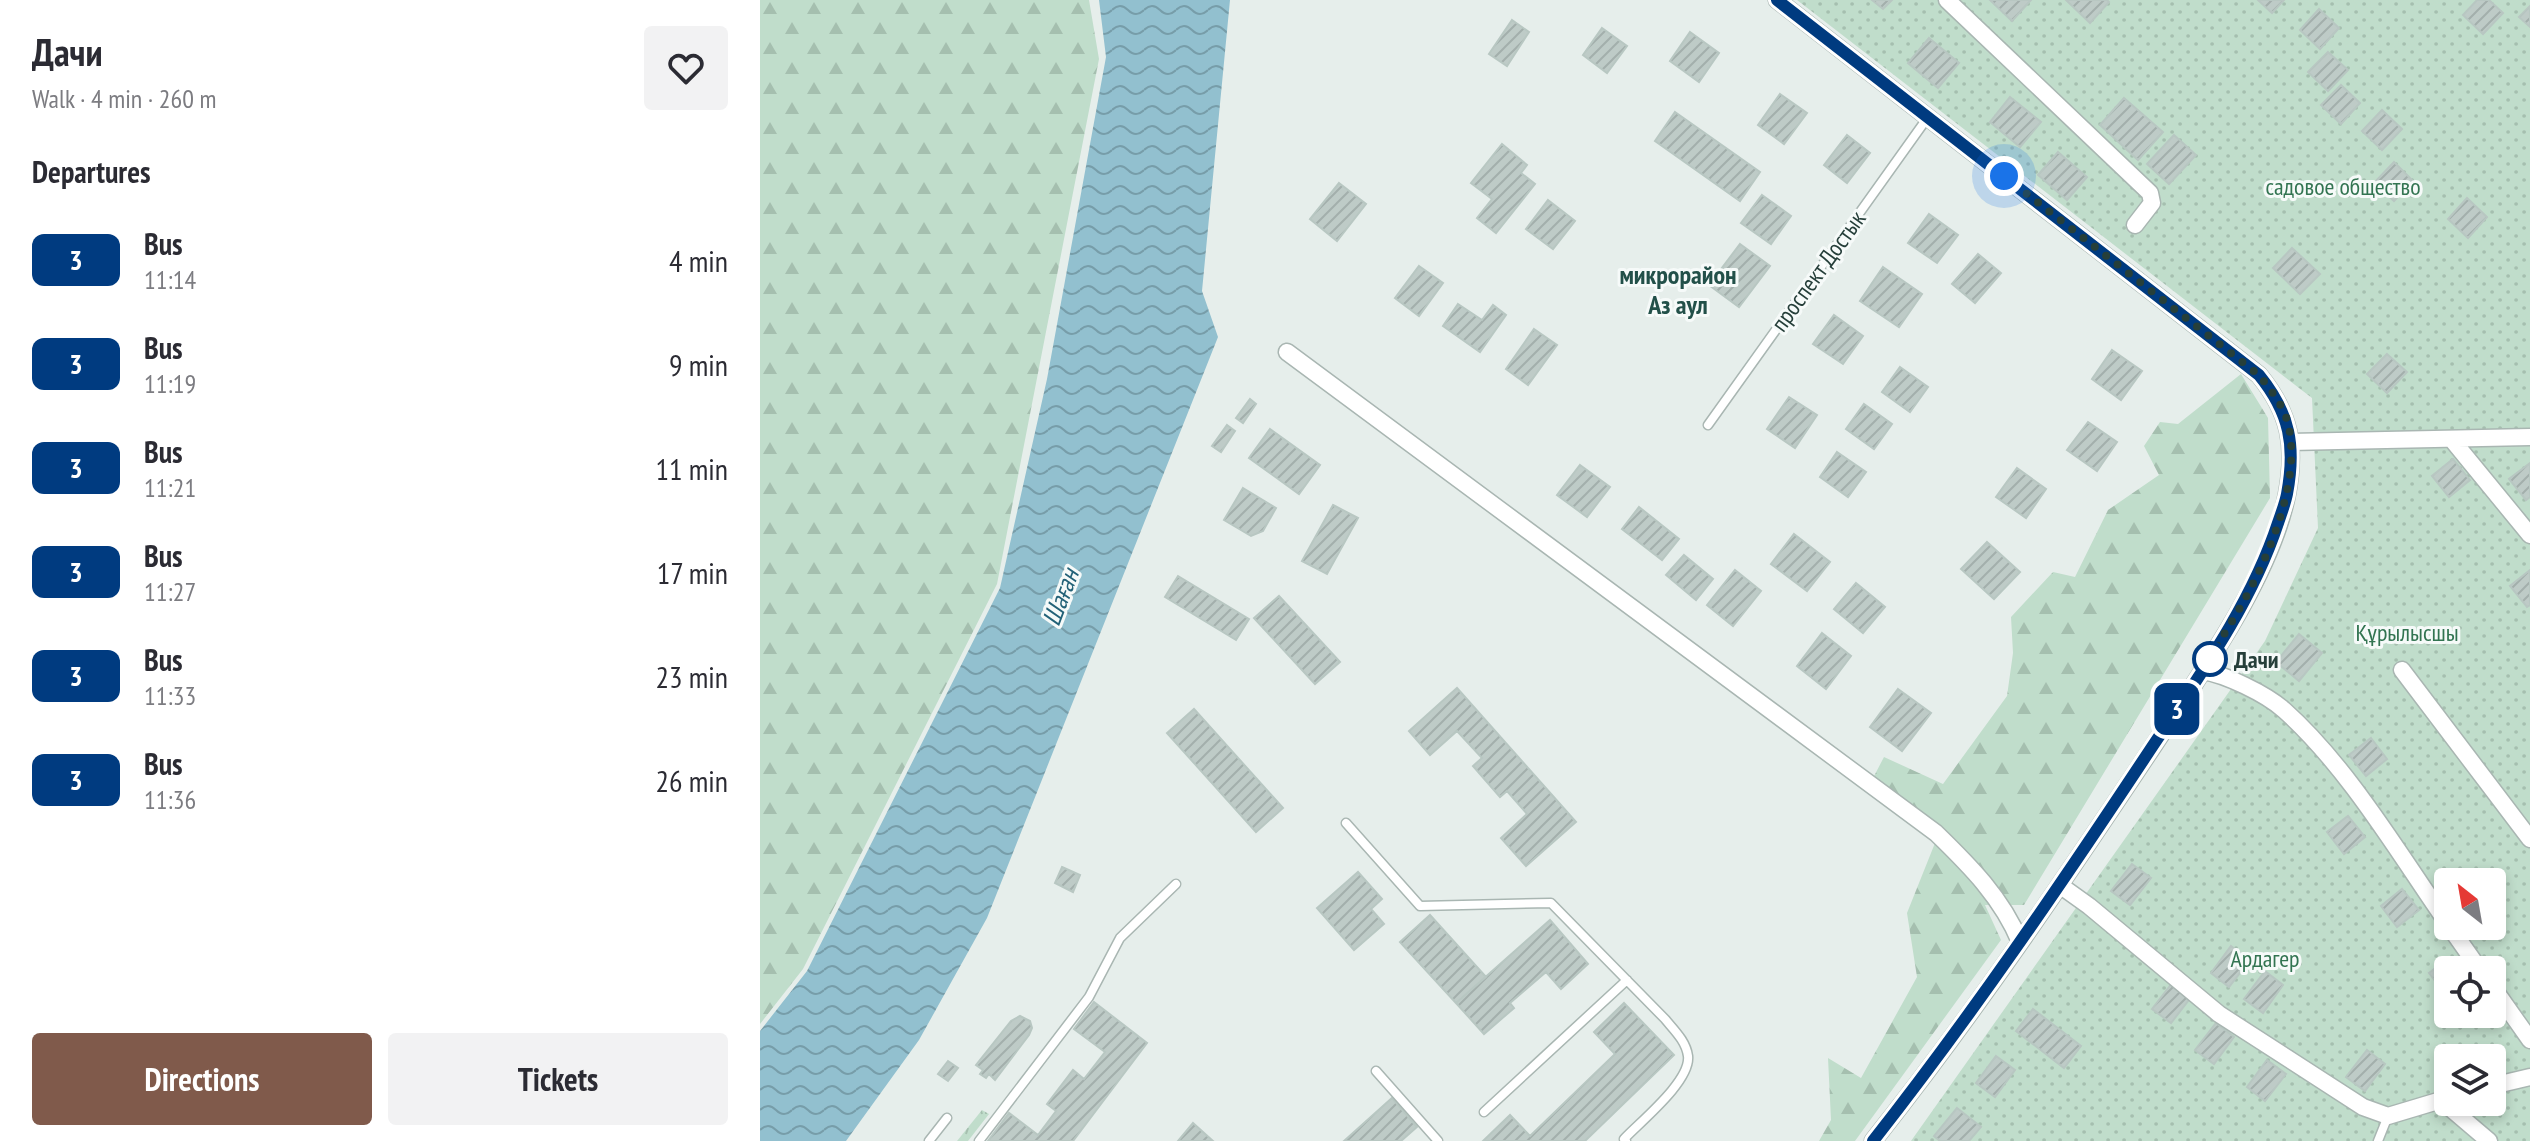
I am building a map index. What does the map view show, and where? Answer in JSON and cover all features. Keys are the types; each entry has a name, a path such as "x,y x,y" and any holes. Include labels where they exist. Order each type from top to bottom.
{"street":[{"path":"1777,0 2259,375 2277,398 2287,419 2290,442 2287,494 2269,550 2242,605 2061,886 1934,1064 1873,1141"},
{"path":"1947,0 2150,193 2152,203 2135,225"},
{"path":"1287,352 1936,833 1976,872 2009,915 2020,942"},
{"path":"2290,442 2530,437"},
{"path":"2453,441 2530,535"},
{"path":"2402,670 2530,839"},
{"path":"2202,671 2222,674 2282,708 2338,768 2434,904"},
{"path":"2061,886 2219,1014 2363,1107 2388,1116 2434,1103"},
{"path":"2506,1006 2530,1040"},
{"path":"2506,1083 2530,1077"},
{"path":"2462,1116 2489,1141"}],"lane":[{"name":"проспект Достык","path":"1708,425 1928,117"},
{"path":"1346,823 1420,906 1551,903 1681,1038 1688,1057 1684,1077 1624,1139 1626,1141"},
{"path":"979,1141 1089,997 1120,938 1176,884"},
{"path":"1484,1112 1627,980"},
{"path":"1376,1071 1438,1141"},
{"path":"2378,1141 2388,1116"},
{"path":"929,1141 947,1118"}],"green space":[{"path":"760,0 1089,0 1099,59 997,584 803,969 760,1024"},
{"path":"1797,0 2530,0 2530,1141 1911,1141 2265,641 2318,528 2312,398"},
{"path":"2241,374 2268,418 2270,498 2024,905 1985,905 2001,940 1855,1141 1819,1141 1831,1120 1828,1058 1861,1078 1917,977 1907,913 1941,828 1872,780 1884,757 1943,784 2007,696 2013,653 2011,617 2053,572 2075,577 2108,510 2159,475 2144,446 2160,422 2178,424"},
{"path":"982,1110 989,1114 968,1141 957,1141"}],"water":[{"name":"Шаған","path":"1099,0 1230,0 1202,291 1218,337 987,918 919,1040 846,1141 760,1141 760,1031 807,971 1000,588 1047,379 1106,57"}],"building":[{"path":"1872,0 1892,0 1883,9"},
{"path":"1990,0 2031,0 2012,21"},
{"path":"2066,0 2107,0 2109,2 2090,23"},
{"path":"2258,0 2284,0 2272,13"},
{"path":"2477,0 2489,0 2503,13 2483,34 2463,15"},
{"path":"2530,6 2530,27 2519,17"},
{"path":"2319,9 2339,28 2320,49 2300,30"},
{"path":"1512,20 1529,32 1507,66 1489,54"},
{"path":"1602,28 1627,46 1607,73 1583,55"},
{"path":"1690,32 1719,53 1699,82 1670,61"},
{"path":"1929,38 1959,63 1938,88 1908,63"},
{"path":"2328,52 2348,70 2328,91 2308,72"},
{"path":"2341,85 2360,103 2341,124 2321,105"},
{"path":"1780,94 1807,113 1784,144 1758,125"},
{"path":"2010,97 2041,122 2020,147 1990,122"},
{"path":"2124,98 2163,132 2138,160 2100,125"},
{"path":"2382,110 2402,129 2382,150 2362,131"},
{"path":"1675,112 1760,172 1740,201 1655,141"},
{"path":"1847,135 1870,153 1847,183 1824,165"},
{"path":"2174,135 2196,155 2169,184 2147,164"},
{"path":"1502,144 1527,165 1521,173 1535,184 1496,233 1477,218 1492,199 1471,183"},
{"path":"2058,152 2087,177 2067,200 2038,175"},
{"path":"2394,162 2413,181 2394,201 2374,183"},
{"path":"1339,183 1366,204 1337,241 1310,219"},
{"path":"1762,195 1791,216 1771,244 1741,223"},
{"path":"2467,198 2487,217 2468,238 2448,219"},
{"path":"1548,200 1575,221 1553,249 1526,229"},
{"path":"1929,214 1958,235 1937,263 1908,243"},
{"path":"1740,244 1770,266 1739,307 1709,285"},
{"path":"2292,248 2320,274 2300,294 2273,268"},
{"path":"1978,254 2001,273 1975,303 1952,284"},
{"path":"1419,266 1443,283 1419,316 1395,298"},
{"path":"1883,267 1922,294 1899,327 1860,301"},
{"path":"1458,304 1482,320 1493,305 1506,315 1480,352 1443,326"},
{"path":"1834,315 1863,336 1843,364 1813,344"},
{"path":"1534,329 1557,345 1528,385 1506,369"},
{"path":"2112,350 2142,371 2121,400 2092,379"},
{"path":"2387,354 2407,372 2387,393 2367,374"},
{"path":"1900,367 1928,387 1910,412 1882,392"},
{"path":"1789,397 1817,415 1795,448 1767,429"},
{"path":"1250,399 1256,404 1243,423 1236,418"},
{"path":"1864,404 1892,424 1874,449 1846,429"},
{"path":"2088,422 2117,442 2097,471 2067,450"},
{"path":"1227,425 1235,431 1221,452 1212,446"},
{"path":"1270,429 1320,465 1299,494 1249,458"},
{"path":"1837,452 1866,472 1848,497 1820,477"},
{"path":"2453,459 2470,480 2449,497 2432,476"},
{"path":"2530,463 2530,497 2526,500 2509,479"},
{"path":"1580,465 1610,487 1587,517 1557,495"},
{"path":"2017,468 2046,489 2026,518 1996,497"},
{"path":"1243,488 1276,508 1263,531 1251,536 1224,520"},
{"path":"1333,505 1358,518 1327,574 1302,561"},
{"path":"1639,507 1679,539 1662,560 1622,529"},
{"path":"1794,534 1830,562 1807,591 1771,564"},
{"path":"1987,542 2020,572 1994,599 1961,569"},
{"path":"1684,555 1713,579 1696,600 1666,575"},
{"path":"1735,570 1761,591 1733,626 1707,605"},
{"path":"2530,570 2530,605 2527,607 2510,586"},
{"path":"1178,576 1249,619 1236,640 1165,597"},
{"path":"1856,583 1885,607 1863,633 1834,609"},
{"path":"1279,596 1340,662 1315,684 1254,618"},
{"path":"1822,633 1851,656 1826,689 1797,666"},
{"path":"2299,634 2322,653 2299,681 2276,662"},
{"path":"1457,688 1576,822 1526,866 1501,838 1527,814 1507,791 1500,797 1473,766 1482,758 1457,731 1430,755 1409,731"},
{"path":"1898,689 1931,713 1902,751 1870,727"},
{"path":"1194,709 1283,808 1256,832 1167,733"},
{"path":"2371,738 2387,759 2366,776 2349,755"},
{"path":"2348,816 2365,837 2344,854 2327,832"},
{"path":"2132,864 2151,878 2130,905 2111,891"},
{"path":"1062,867 1080,875 1073,892 1055,883"},
{"path":"1358,872 1382,899 1371,909 1384,924 1354,950 1317,908"},
{"path":"2402,889 2419,910 2397,927 2381,906"},
{"path":"1430,915 1486,977 1456,1003 1400,942"},
{"path":"1550,920 1588,964 1561,989 1546,972 1510,1003 1514,1008 1484,1034 1456,1003"},
{"path":"2231,946 2250,960 2229,987 2211,973"},
{"path":"2265,971 2283,985 2263,1013 2244,999"},
{"path":"2173,982 2192,996 2171,1023 2152,1009"},
{"path":"1094,1002 1147,1043 1073,1141 988,1141 1009,1113 1038,1135 1056,1111 1047,1104 1073,1070 1084,1079 1105,1052 1074,1029"},
{"path":"1624,1003 1674,1055 1585,1141 1483,1141 1510,1115 1530,1136 1615,1054 1594,1032"},
{"path":"2033,1009 2081,1046 2064,1068 2016,1031"},
{"path":"1020,1016 1030,1021 1032,1028 1029,1035 995,1080 989,1074 986,1078 980,1074 983,1070 976,1065 1011,1021"},
{"path":"2216,1023 2234,1037 2214,1064 2195,1050"},
{"path":"2367,1050 2385,1064 2365,1091 2346,1077"},
{"path":"1996,1056 2015,1070 1995,1097 1976,1083"},
{"path":"2267,1060 2286,1074 2265,1101 2247,1087"},
{"path":"948,1061 958,1068 948,1081 938,1074"},
{"path":"1392,1098 1417,1127 1401,1141 1344,1141"},
{"path":"1957,1108 1981,1127 1969,1141 1940,1141 1934,1136"},
{"path":"1193,1123 1213,1141 1178,1141"}],"bus line":[{"name":"3","path":"1777,0 2259,375 2277,398 2287,419 2290,442 2287,494 2269,550 2242,605 2061,886 1934,1064 1873,1141"}],"place":[{"name":"Дачи","path":"2210,659"}],"district":[{"name":"микрорайон Аз аул","path":"1678,289"}],"route":[{"path":"2004,176 2259,375 2277,398 2287,419 2290,442 2287,494 2269,550 2242,605 2210,659"}],"park label":[{"name":"садовое общество","path":"2343,186"},
{"name":"Құрылысшы","path":"2407,632"},
{"name":"Ардагер","path":"2265,958"}]}
